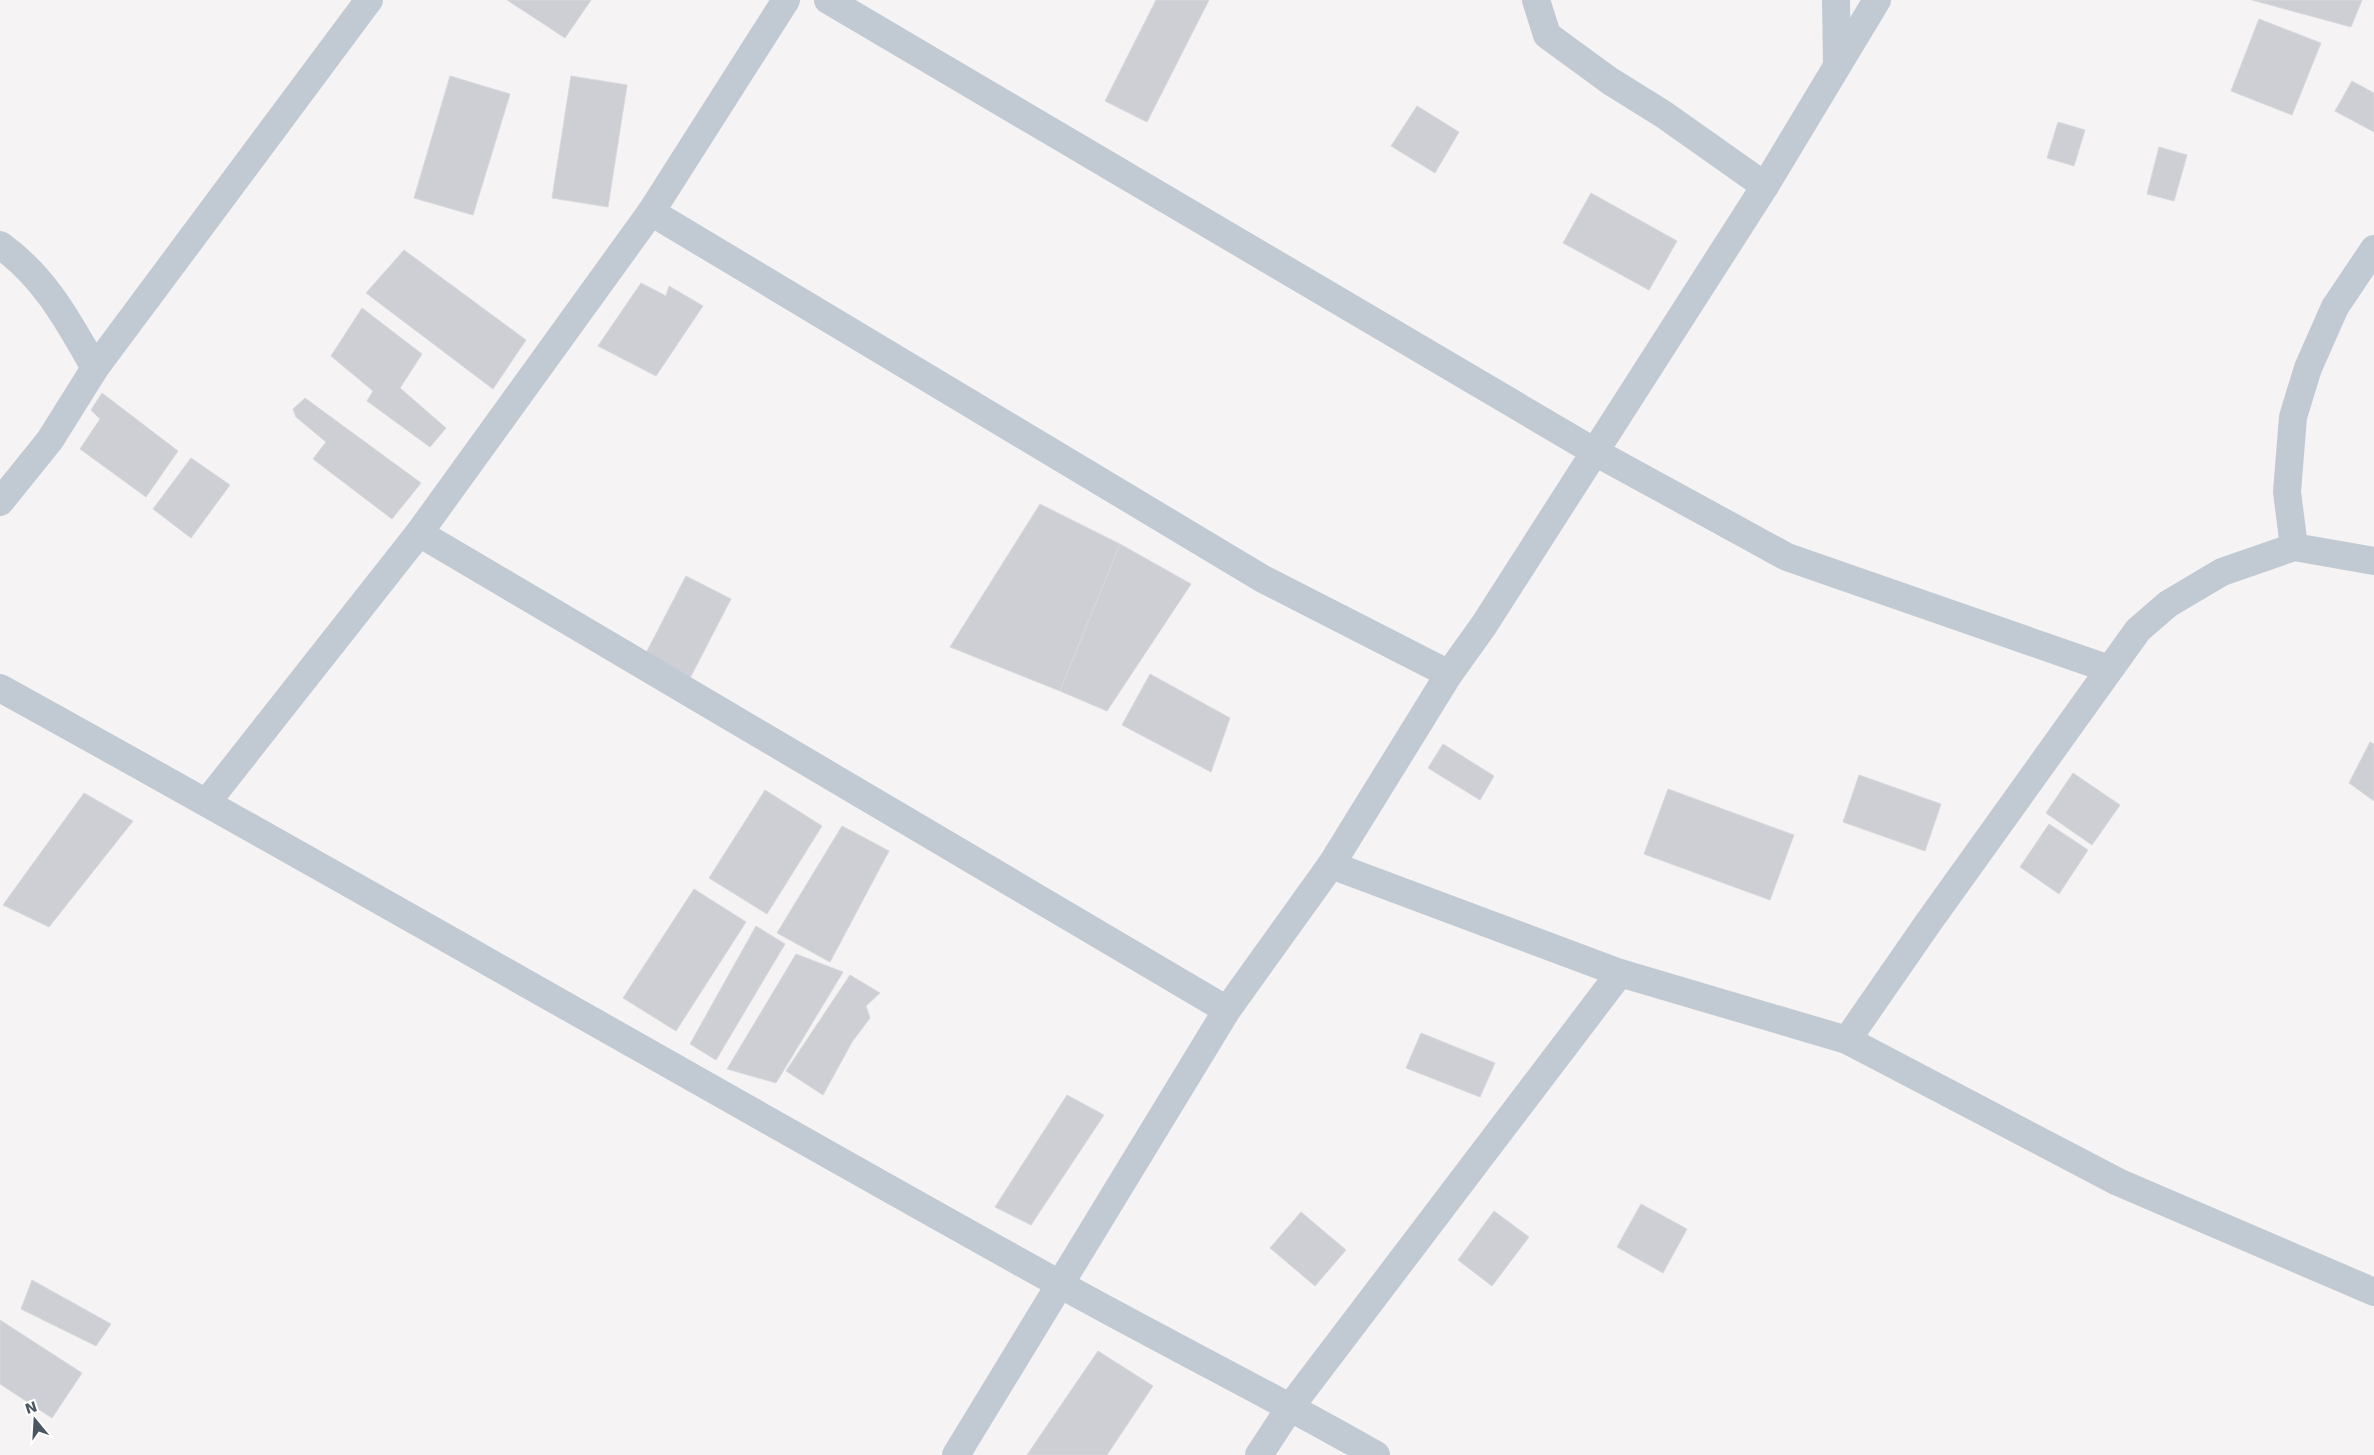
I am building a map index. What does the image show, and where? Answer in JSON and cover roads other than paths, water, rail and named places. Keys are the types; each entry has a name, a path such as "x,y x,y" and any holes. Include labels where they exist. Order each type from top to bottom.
{"street":[{"path":"0,502 50,440 95,368 369,0"},
{"path":"207,802 419,533 651,212 786,0"},
{"path":"828,0 1595,452 1787,557 2109,668"},
{"path":"1536,0 1547,35 1610,81 1663,114 1765,186"},
{"path":"1836,0 1837,64"},
{"path":"956,1455 1227,1010 1330,865 1449,674 1484,625 1765,186 1837,64 1878,0"},
{"path":"651,212 1263,578 1449,674"},
{"path":"0,245 19,258 56,301 95,368"},
{"path":"2294,547 2287,492 2292,417 2308,368 2335,307 2374,249"},
{"path":"419,533 1227,1010"},
{"path":"1847,1040 2109,668 2138,630 2168,604 2222,572 2294,547 2374,561"},
{"path":"0,688 207,802 1059,1284 1291,1406 1376,1455"},
{"path":"1330,865 1620,973 1847,1040 2118,1182 2374,1292"},
{"path":"1259,1455 1291,1406 1620,973"}]}
